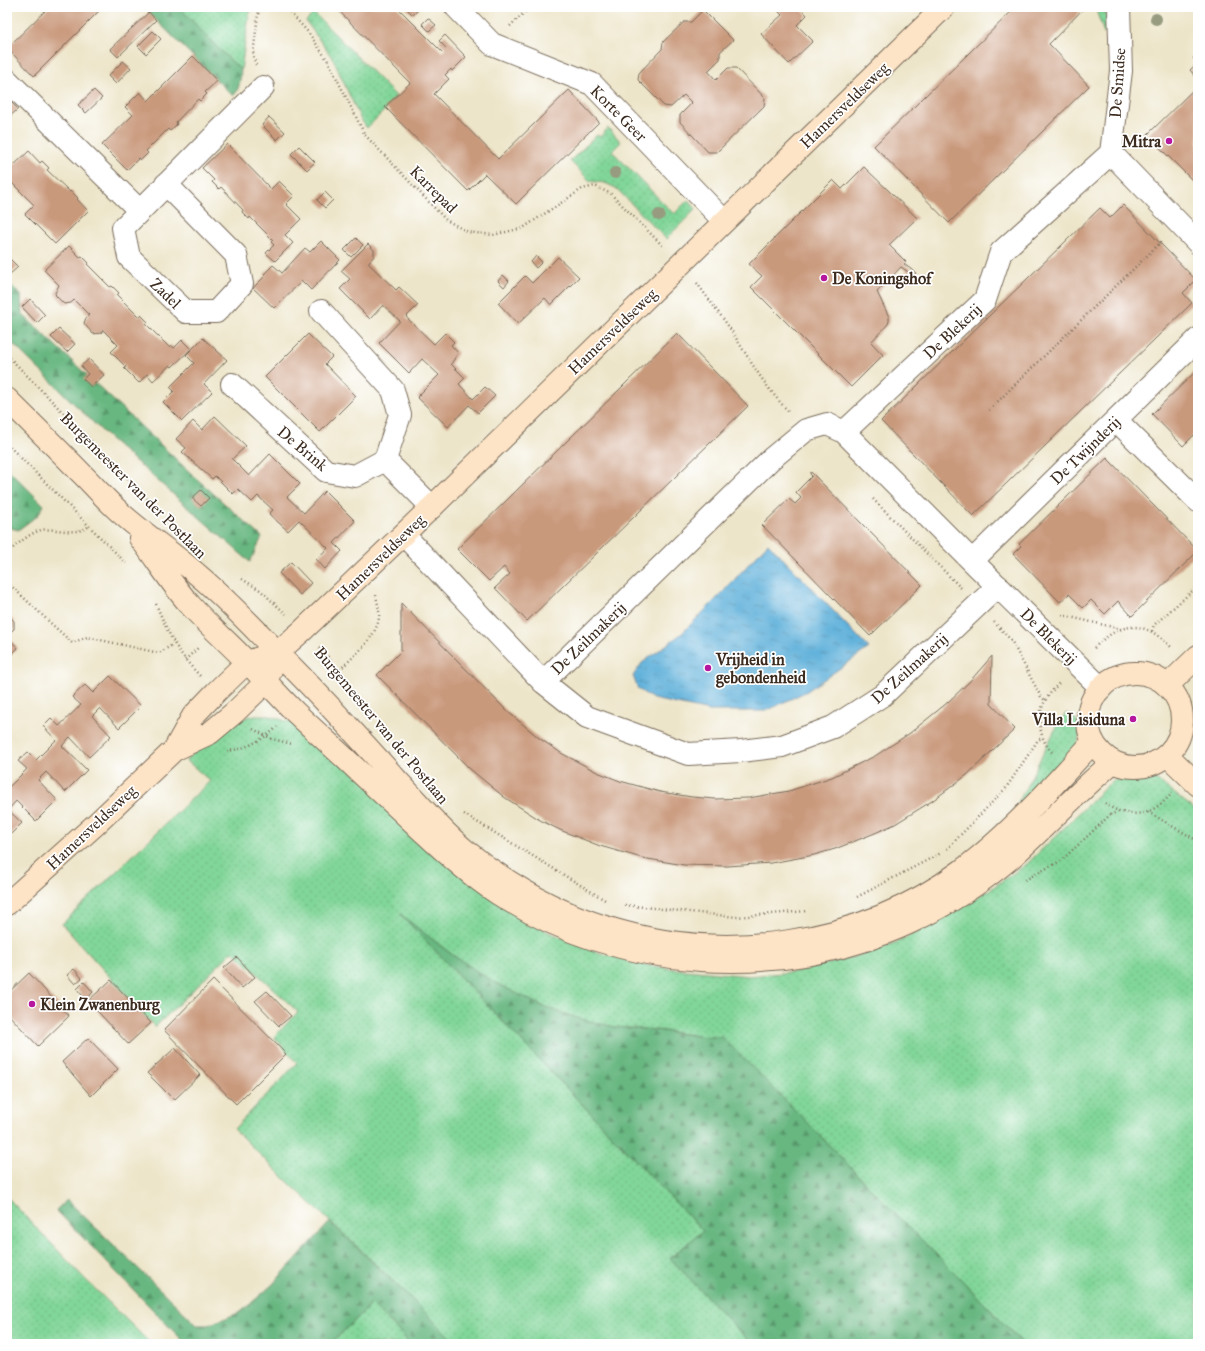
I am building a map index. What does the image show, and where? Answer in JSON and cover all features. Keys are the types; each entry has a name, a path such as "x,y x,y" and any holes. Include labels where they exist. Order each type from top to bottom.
{"street":[{"name":"Korte Geer","path":"456,7 492,44 592,84 724,221"},
{"name":"Hamersveldseweg","path":"7,904 95,825 174,750 193,716 216,692 248,662 278,652 302,631 432,507 944,7"},
{"name":"De Smidse","path":"1111,153 1121,71 1119,7"},
{"path":"7,80 140,210"},
{"name":"Zadel","path":"166,184 236,255 242,284 216,312 186,312 129,257 123,228 140,210 166,184 263,87"},
{"path":"1111,153 1198,243"},
{"name":"De Blekerij","path":"844,432 985,300 1001,252 1111,153"},
{"path":"321,311 393,390 400,415 385,460 432,507"},
{"name":"De Twijnderij","path":"972,561 1198,339"},
{"name":"De Brink","path":"232,384 326,471 355,476 385,460"},
{"name":"Burgemeester van der Postlaan","path":"7,399 123,515 216,590 316,691 439,825 462,847 493,871 534,896 577,917 622,932 680,943 745,945 787,942 825,935 876,918 899,908 962,871 1013,826 1093,742"},
{"path":"1116,420 1198,501"},
{"name":"De Blekerij","path":"771,459 806,430 827,424 844,432 1101,688"},
{"name":"De Zeilmakerij","path":"543,682 771,459"},
{"name":"Burgemeester van der Postlaan","path":"123,515 190,605 296,712 452,858 496,893 533,914 586,937 623,948 671,958 723,961 762,961 804,955 858,942 912,922 950,901 982,880 1028,842 1086,785 1113,762"},
{"name":"De Zeilmakerij","path":"404,534 543,682 587,717 688,754 741,751 782,746 832,727 883,695 998,586"},
{"name":"Hamersveldseweg","path":"174,750 210,733 235,712 266,682 278,652"},
{"path":"1167,686 1198,656"},
{"path":"1134,673 1152,676 1167,686 1178,702 1182,720 1178,738 1167,754 1151,765 1132,768 1113,762 1093,742 1088,728 1088,714 1092,700 1101,688 1116,677 1134,673"},
{"path":"1167,754 1194,781"}],"path":[{"path":"263,87 253,55 258,14 264,7"},
{"name":"Karrepad","path":"285,7 308,32 328,61 365,135 446,220 468,232 493,235 523,228 582,189 595,186 611,194 680,264"},
{"path":"989,410 1180,224"},
{"name":"Burgemeester van der Postlaan","path":"7,355 161,514"},
{"path":"7,444 130,567"},
{"path":"7,553 29,535 39,531 49,529 78,531 89,526"},
{"name":"Burgemeester van der Postlaan","path":"236,576 260,590 280,608 328,657 359,700"},
{"path":"7,582 72,643 87,637 159,652 174,644"},
{"path":"1152,631 1154,625 1198,586"},
{"path":"155,602 168,635 185,660"},
{"path":"235,712 258,732 272,739 298,746"},
{"path":"856,897 946,850 1006,788 1038,740 1042,738"},
{"path":"1023,881 1062,860 1111,814 1119,812 1138,814 1147,812 1194,781"},
{"path":"1147,812 1198,841"},
{"name":"Burgemeester van der Postlaan","path":"461,813 612,904"},
{"path":"619,905 736,917 813,910"}],"green space":[{"path":"154,7 179,7 241,70 238,88 233,96 149,13"},
{"path":"179,7 253,7 249,15 241,70 217,47"},
{"path":"1095,7 1105,7 1107,29 1104,33"},
{"path":"314,13 396,96 385,107 386,109 367,128 360,118 333,59 306,21"},
{"path":"608,128 621,142 612,151 674,214 688,200 696,209 666,239 616,188 605,183 590,181 570,161 597,135 600,137"},
{"path":"7,282 21,295 22,314 197,479 262,537 250,562 107,436 7,338"},
{"path":"7,468 44,505 38,515 18,530 7,527"},
{"path":"1066,713 1073,716 1082,728 1076,747 1010,819 1055,730"},
{"path":"250,716 270,716 296,724 546,931 600,953 645,965 749,976 794,972 851,958 900,941 989,890 1027,864 1111,782 1131,771 1152,776 1198,812 1198,1344 1023,1344 810,1125 722,1037 705,1037 651,1029 613,1027 582,1020 550,1009 505,989 491,981 457,958 403,917 703,1231 670,1258 752,1344 457,1344 234,1129 297,1063 274,1037 298,1012 233,951 155,1027 62,924 210,781 186,760 226,726"},
{"path":"400,914 451,954 492,981 542,1006 577,1018 615,1027 656,1030 705,1037 722,1037 810,1125 1023,1344 752,1344 670,1258 703,1231"},
{"path":"7,1197 84,1278 151,1344 7,1344"},
{"path":"67,1200 197,1325 208,1325 241,1312 272,1285 330,1222 457,1344 411,1344 372,1304 330,1344 186,1344 56,1210"},
{"path":"372,1304 411,1344 330,1344"}],"water":[{"path":"768,543 869,648 807,691 766,711 710,711 653,699 638,689 633,676 642,663 681,634 723,592"}],"building":[{"path":"49,7 103,7 34,76 7,48"},
{"path":"335,7 397,7 442,52 446,48 439,41 445,35 466,57 452,71 451,69 445,75 449,79 434,94 498,159 569,90 599,122 516,204 485,174 468,191 385,107 410,83"},
{"path":"405,7 418,7 419,9 413,15"},
{"path":"774,7 799,7 807,15 797,25 813,41 789,64 761,34 782,15"},
{"path":"1016,7 1085,7 1049,44 1089,86 949,223 874,146"},
{"path":"703,10 733,40 720,52 720,59 708,71 716,80 728,68 736,68 765,98 764,106 717,152 708,152 680,122 680,115 692,103 684,95 671,107 664,106 638,80 639,73 662,49 663,42 684,22 691,22"},
{"path":"149,12 156,20 118,57 110,49"},
{"path":"428,18 436,25 429,31 422,24"},
{"path":"153,31 161,39 146,54 138,46"},
{"path":"1198,54 1198,74 1195,76 1190,70 1197,63 1193,58"},
{"path":"193,56 217,81 205,92 207,94 200,101 198,99 176,122 177,124 170,131 168,129 146,151 148,153 141,160 139,158 127,170 102,145 133,115 125,107 140,92 148,101"},
{"path":"123,61 131,68 116,84 108,76"},
{"path":"1198,85 1198,186 1147,135"},
{"path":"94,90 102,98 86,113 78,105"},
{"path":"7,98 18,109 7,119"},
{"path":"269,117 285,132 277,140 262,125"},
{"path":"227,144 271,189 279,181 294,196 286,204 301,219 285,235 293,243 275,261 266,253 274,245 271,242 273,240 250,217 249,219 242,212 243,210 221,187 219,189 212,182 214,180 202,168"},
{"path":"299,146 315,162 307,170 291,154"},
{"path":"29,151 40,163 42,161 49,168 47,170 78,198 77,199 88,211 55,244 25,214 34,205 7,178 7,158 14,165"},
{"name":"De Koningshof","path":"864,167 917,218 889,245 906,262 904,264 916,273 914,276 901,267 877,292 889,317 889,321 871,342 883,355 851,387 751,287 762,276 749,264 833,180 842,189"},
{"path":"325,192 333,200 325,208 317,200"},
{"path":"1123,205 1196,280 1183,293 1192,303 973,516 881,421 1100,208 1110,218"},
{"path":"356,238 363,245 351,257 344,250"},
{"path":"321,241 340,260 311,290 302,281 274,308 253,288 266,275 264,274 273,265 282,273 305,248 310,252"},
{"path":"368,244 374,250 374,256 368,263 396,290 399,287 418,305 406,317 434,344 445,333 454,342 451,345 458,353 451,364 465,378 459,384 473,399 485,387 495,396 478,413 469,405 448,427 417,397 439,375 422,359 409,373 379,343 400,321 383,305 370,319 340,289 350,279 341,271"},
{"path":"69,246 80,257 82,256 89,263 87,264 110,287 112,286 119,293 117,295 139,317 141,315 148,322 146,324 169,347 171,345 174,348 182,340 191,349 172,367 170,365 153,381 147,374 139,383 111,352 118,345 103,330 101,333 93,334 84,323 89,315 74,300 71,303 64,304 56,296 55,293 59,285 44,270"},
{"path":"7,256 18,267 10,274 7,272"},
{"path":"536,256 542,262 536,268 531,262"},
{"path":"558,257 579,277 551,305 545,298 518,324 498,303 525,276 532,283"},
{"path":"503,275 509,281 504,287 498,281"},
{"path":"30,299 45,315 37,323 22,307"},
{"path":"59,329 75,344 67,352 51,337"},
{"path":"677,333 748,406 527,621 495,588 510,574 504,567 489,581 457,549"},
{"path":"308,334 332,357 325,364 356,396 320,432 265,377"},
{"path":"203,338 227,360 204,384 212,392 182,421 163,402 174,391 170,387 194,363 186,355"},
{"path":"89,359 104,375 91,387 83,379 88,374 81,366"},
{"path":"1198,369 1198,440 1194,435 1183,446 1152,414"},
{"path":"215,416 246,446 232,459 249,476 270,454 300,484 287,497 304,513 325,491 355,521 334,543 342,551 325,569 316,559 328,548 299,520 288,531 269,514 273,510 258,496 252,502 238,489 233,494 215,476 212,479 182,452 186,448 176,439 193,421 202,430"},
{"path":"1107,458 1198,551 1132,616 1118,601 1105,614 1091,600 1083,608 1069,594 1060,602 1013,554 1021,546 1019,544"},
{"path":"811,472 922,585 870,636 762,525 789,499 795,504 801,498 796,492 812,476 810,474"},
{"path":"201,490 209,498 201,506 192,498"},
{"path":"291,562 311,583 300,595 279,573"},
{"path":"401,603 507,711 539,738 561,753 597,772 620,781 660,792 715,799 749,798 789,791 832,777 875,756 910,733 947,703 970,681 992,656 991,704 1015,729 967,775 932,801 895,824 835,849 814,855 771,863 728,866 684,865 642,858 600,846 560,830 540,820 504,797 470,769 377,675 401,651"},
{"path":"7,614 14,621 14,629 7,635"},
{"path":"7,636 18,648 7,659"},
{"path":"110,676 141,706 119,728 100,708 92,716 111,736 89,757 70,737 62,746 87,770 65,792 46,772 38,780 57,800 36,821 16,801 8,810 22,823 7,838 7,789 27,769 18,761 28,752 36,760 56,740 43,726 51,718 59,726 81,705 72,697 85,685 93,693"},
{"path":"237,957 255,977 242,988 224,968"},
{"path":"74,969 82,978 75,984 67,975"},
{"name":"Klein Zwanenburg","path":"29,973 69,1016 38,1046 7,1013 7,994"},
{"path":"111,980 151,1023 128,1044 88,1001"},
{"path":"213,980 286,1054 236,1104 164,1030"},
{"path":"84,982 93,992 86,1000 77,989"},
{"path":"267,991 291,1016 279,1026 255,1001"},
{"path":"88,1038 118,1069 91,1096 62,1062"},
{"path":"175,1048 200,1075 174,1100 147,1073"}],"place":[{"name":"Mitra","path":"1169,141"},
{"name":"De Koningshof","path":"824,278"},
{"name":"Vrijheid in gebondenheid","path":"708,668"},
{"name":"Villa Lisiduna","path":"1133,719"},
{"name":"Klein Zwanenburg","path":"32,1004"}]}
